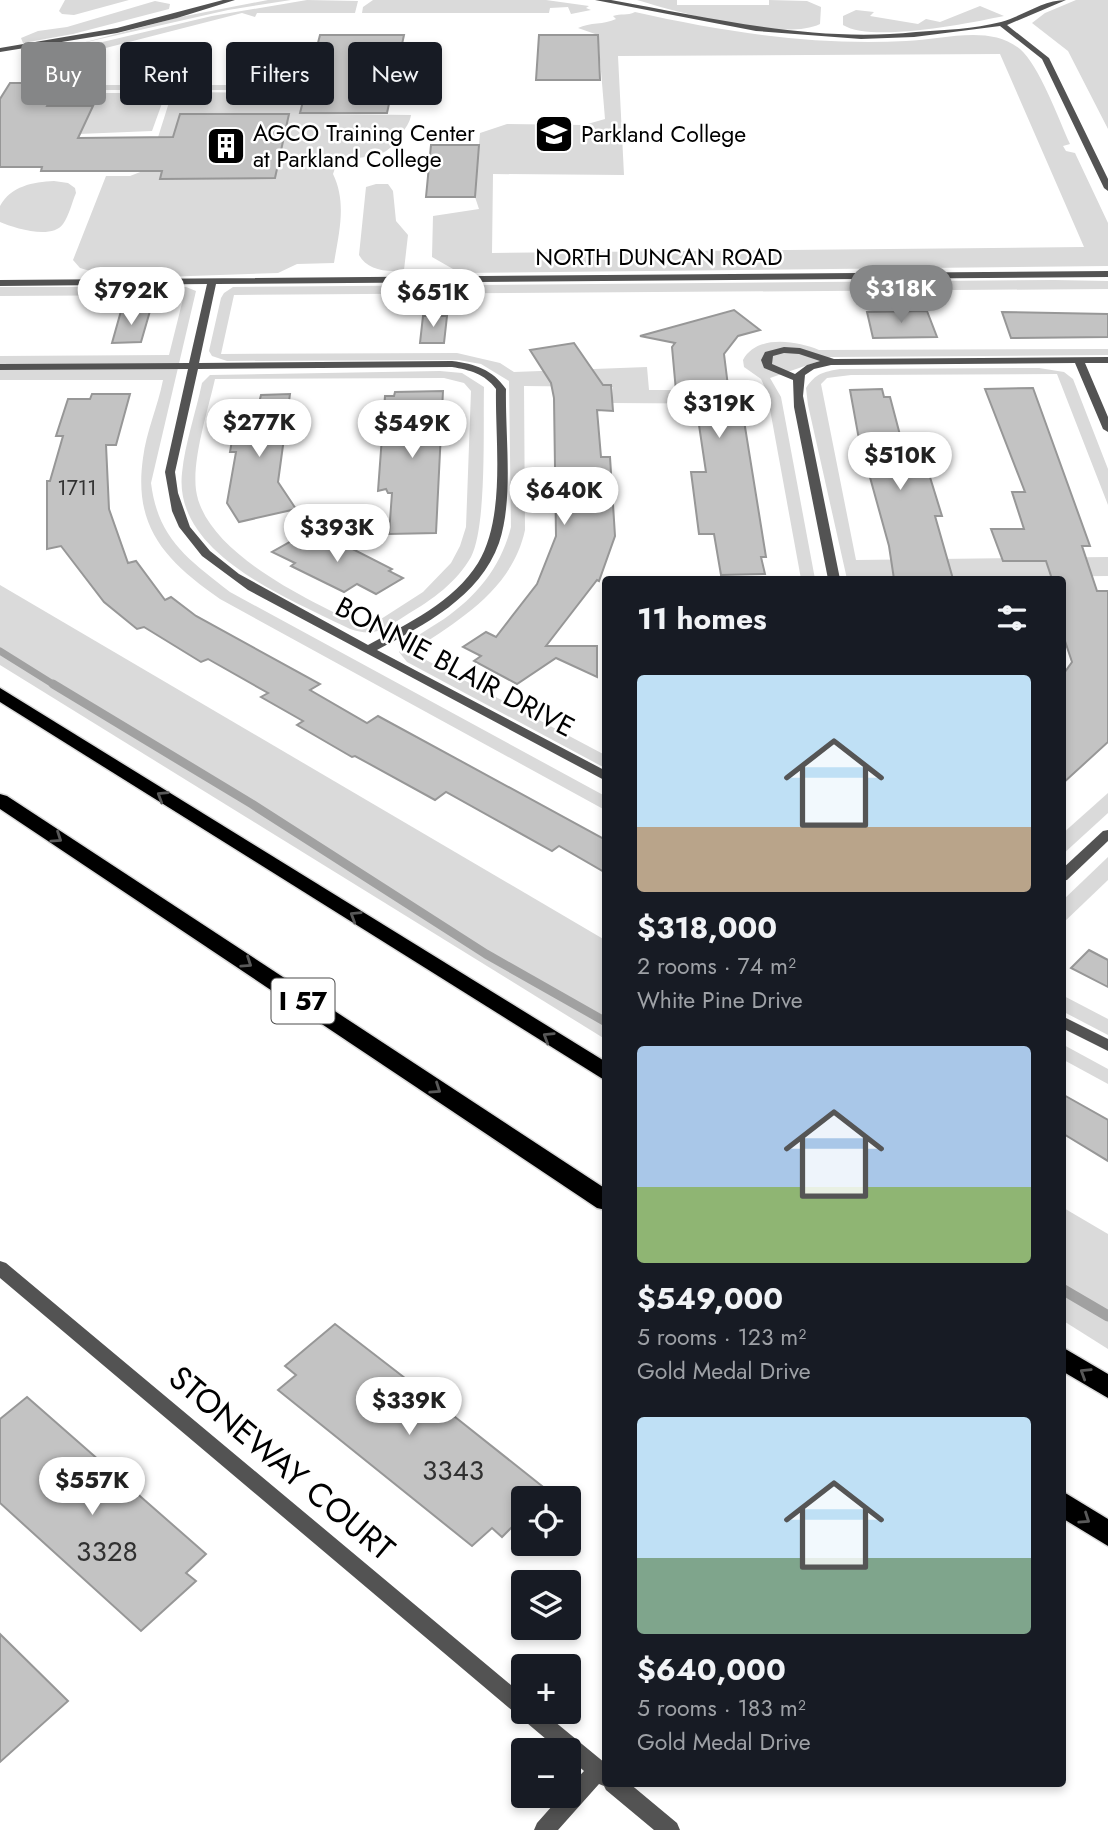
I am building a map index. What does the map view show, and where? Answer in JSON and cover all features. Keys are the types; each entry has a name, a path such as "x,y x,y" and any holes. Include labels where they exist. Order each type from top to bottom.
{"highway":[{"path":"0,694 602,1070"},
{"name":"I 57","path":"0,800 602,1198"},
{"path":"1066,1361 1108,1387"},
{"path":"1066,1506 1108,1534"}],"street":[{"path":"0,50 78,38 169,18 231,0"},
{"path":"220,3 243,0"},
{"path":"599,0 623,2 725,25 830,36 914,35 1002,24 1062,0"},
{"path":"1002,24 1045,58 1108,188"},
{"name":"NORTH DUNCAN ROAD","path":"0,283 1108,274"},
{"name":"BONNIE BLAIR DRIVE","path":"212,281 170,472 176,512 188,534 204,553 252,588 602,775"},
{"path":"796,378 768,366 766,360 769,354 779,350 800,351 831,362"},
{"path":"1079,360 1108,429"},
{"path":"796,378 808,367 831,362 1108,360"},
{"path":"0,367 438,364 471,366 495,378 501,389 499,509 494,543 472,578 450,600 368,650"},
{"path":"796,378 799,408 833,576"},
{"path":"1066,873 1108,834"},
{"path":"1066,1023 1108,1046"},
{"name":"STONEWAY COURT","path":"0,1268 511,1697"},
{"path":"543,1724 602,1774"},
{"path":"544,1830 602,1780"},
{"path":"617,1787 670,1830"}],"shaded area":[{"path":"65,0 129,0 74,15 62,14 59,11"},
{"path":"268,0 291,0 228,10 86,42 180,17"},
{"path":"307,0 358,1 355,13 257,13 255,17 242,13 120,42 120,44 106,48 106,42 102,42 212,16"},
{"path":"373,0 546,0 589,6 586,8 591,10 571,14 568,7 550,8 549,13 362,13 363,7"},
{"path":"637,0 677,0 677,5 769,5 769,0 807,1 821,7 820,24 803,29 756,27 703,18"},
{"path":"1076,0 1108,0 1108,129 1068,51 1032,23 1045,13"},
{"path":"155,1 170,4 169,9 73,34 29,42 23,42 21,38 38,31 67,27"},
{"path":"980,6 1004,16 946,27 898,32 857,30 843,25 843,16 856,10 874,12 870,16 918,24 926,19 940,22"},
{"path":"632,13 702,26 804,39 872,42 980,35 1008,41 1020,49 1034,67 1070,144 1063,146 1066,151 1075,153 1108,223 1108,266 460,273 432,257 433,216 479,209 475,197 480,133 507,124 584,125 605,119 598,35 578,28 611,21 616,19 613,16 616,15","holes":["1000,54 1084,247 492,253 493,174 624,175 618,56"]},
{"path":"106,85 120,85 120,90 106,90"},
{"path":"212,85 226,85 226,90 212,90"},
{"path":"212,92 226,92 226,105 325,105 328,114 411,115 401,135 386,151 336,165 333,174 340,196 341,218 334,263 297,264 278,273 133,278 80,268 73,260 106,176 130,176 148,169 168,105 212,105"},
{"path":"106,93 120,93 120,105 161,105 152,131 79,134 93,106 72,106 106,105"},
{"path":"54,181 68,183 75,188 76,193 65,221 58,229 33,231 0,222 0,206 10,194 31,184"},
{"path":"388,184 393,191 396,221 408,235 404,270 378,269 367,264 359,255 366,187"},
{"path":"1108,281 1108,289 234,295 221,354 457,353 500,363 514,372 647,367 649,390 766,390 761,379 744,367 743,360 758,346 778,342 800,344 819,350 1108,349 1108,355 831,357 770,378 781,397 814,576 800,576 769,404 612,403 613,387 524,386 525,530 518,551 496,587 481,602 411,652 602,753 602,766 407,662 399,652 467,601 494,568 507,541 511,527 509,381 481,364 458,360 227,361 212,356 209,351 221,298 233,287"},
{"path":"0,287 186,287 196,291 151,483 160,519 177,546 230,592 602,794 602,808 220,599 184,571 157,540 143,504 143,458 163,380 0,380 0,356 169,355 184,295 0,296"},
{"path":"1039,368 1064,372 1073,379 1108,469 1108,505 1057,374 851,375 827,378 821,384 856,560 1108,557 1108,576 846,576 806,388 824,372 840,369"},
{"path":"440,371 462,373 484,387 480,523 471,557 465,566 443,590 426,603 374,632 350,629 298,604 241,570 216,550 196,528 184,502 182,473 186,450 202,383 210,375","holes":["444,378 464,383 471,391 466,527 460,546 451,563 423,592 367,628 319,605 265,574 219,535 204,513 196,490 196,464 215,379"]},
{"path":"0,585 602,938 602,1037 0,665"},
{"path":"1108,793 1108,813 1066,851 1066,830"},
{"path":"1108,857 1108,880 1066,920 1066,897"},
{"path":"1066,997 1108,1019 1108,1035 1066,1013"},
{"path":"1066,1046 1108,1069 1108,1084 1066,1061"},
{"path":"1066,1209 1108,1234 1108,1349 1066,1323"}],"building":[{"path":"320,35 404,35 402,42 348,42 348,105 389,105 387,113 300,113 302,105 334,105 334,42 318,42"},
{"path":"539,35 598,35 600,80 536,80"},
{"path":"10,83 21,83 21,105 93,106 78,138 173,137 180,114 289,114 275,178 160,179 162,171 41,171 42,167 0,167 0,99"},
{"path":"431,145 479,145 475,197 426,197"},
{"path":"734,310 760,330 738,336 724,354 730,402 741,402 766,557 761,557 765,574 721,575 714,534 699,534 691,472 706,472 699,425 689,422 686,391 676,391 672,347 675,343 640,336"},
{"path":"121,311 150,311 141,342 112,343"},
{"path":"927,311 937,337 873,338 867,312"},
{"path":"1002,312 1108,314 1108,337 1011,338"},
{"path":"423,316 447,316 444,343 420,343"},
{"path":"574,343 603,385 611,385 613,411 597,410 601,457 610,457 615,536 599,581 597,580 546,646 597,646 597,677 556,658 517,684 474,661 481,656 463,647 486,632 496,637 537,584 556,536 554,398 551,383 530,350"},
{"path":"1033,388 1090,546 1082,546 1097,591 1108,591 1108,742 1066,780 1066,670 1072,662 1066,644 1066,576 1051,576 1046,561 1003,561 991,529 1024,529 1012,492 1025,492 985,389"},
{"path":"882,389 884,397 890,397 905,454 915,454 920,474 929,474 942,516 935,516 952,576 894,576 889,546 858,434 850,390"},
{"path":"443,391 436,533 389,534 392,493 388,493 386,489 378,491 385,396 394,396 395,392"},
{"path":"92,394 130,394 116,445 106,445 109,509 128,563 136,561 165,600 171,597 196,616 320,684 310,690 367,723 378,716 602,838 602,871 559,846 552,851 446,792 435,800 355,756 352,757 297,725 303,721 261,697 268,693 208,659 201,662 144,627 137,629 104,602 61,546 47,549 47,481 50,481 63,436 56,436 68,399 90,399"},
{"path":"290,394 278,482 296,509 239,522 227,503 236,452 230,452 238,405 255,405 259,403 261,395"},
{"path":"311,530 319,541 327,536 392,569 389,571 403,578 376,594 357,584 344,592 291,566 295,563 272,552"},
{"path":"1089,950 1108,960 1108,987 1071,968"},
{"path":"1066,1096 1108,1120 1108,1161 1066,1135"},
{"path":"335,1324 542,1486 511,1486 511,1528 502,1537 492,1528 472,1546 278,1390 296,1375 285,1366"},
{"path":"27,1397 206,1554 186,1573 196,1581 141,1631 0,1503 0,1419"},
{"path":"0,1634 68,1701 0,1762"}],"waterway":[{"path":"0,651 56,686"},
{"path":"53,684 252,804 486,954 602,1020"},
{"path":"1066,1291 1108,1316"}],"place":[{"name":"Parkland College","path":"554,134"},
{"name":"AGCO Training Center at Parkland College","path":"226,146"}]}
